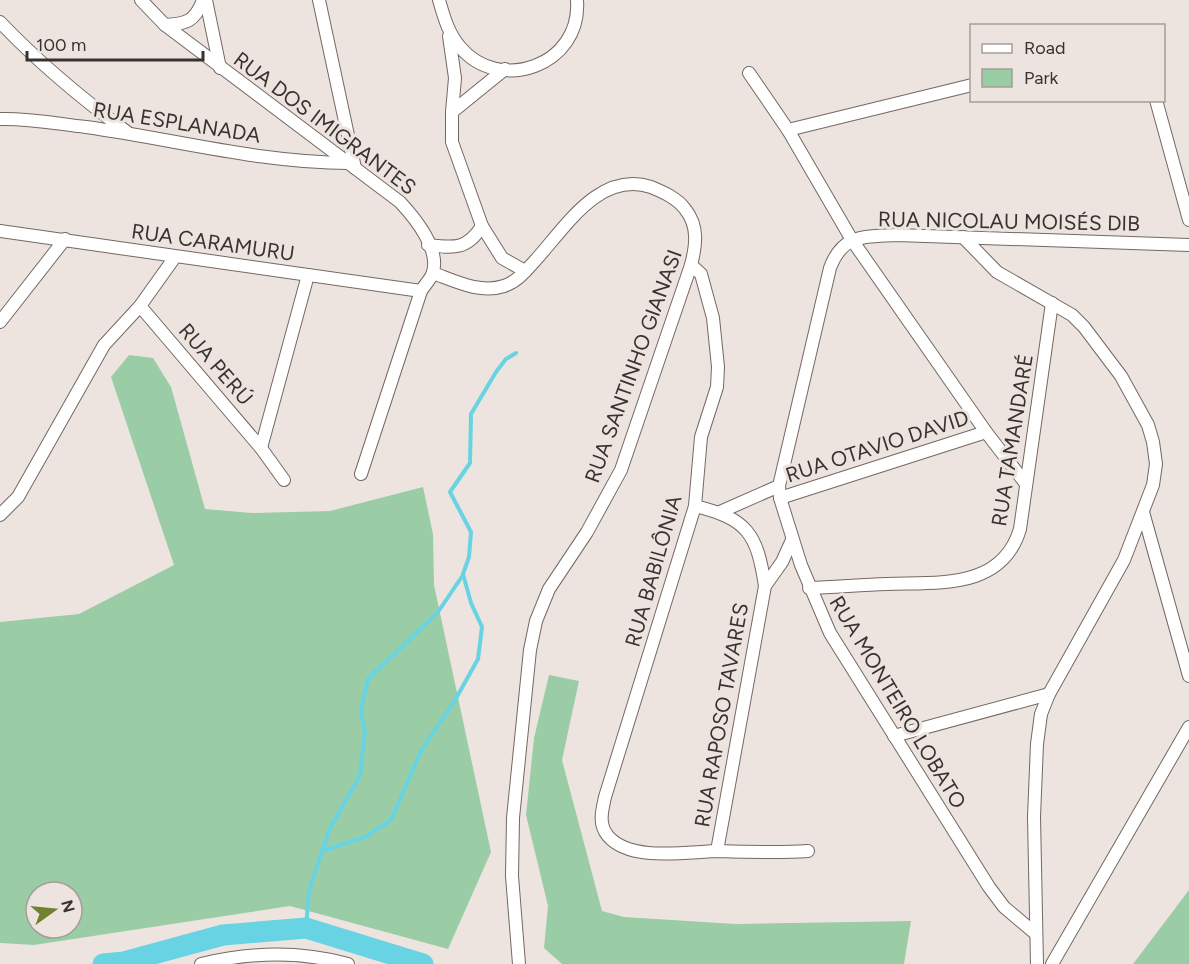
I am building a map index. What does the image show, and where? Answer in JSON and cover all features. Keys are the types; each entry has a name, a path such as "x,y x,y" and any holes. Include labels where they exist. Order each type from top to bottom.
{"street":[{"name":"RUA DOS IMIGRANTES","path":"141,0 165,25 220,68 400,202 419,225 433,257 433,273"},
{"path":"165,25 189,22 197,14 204,0"},
{"path":"204,0 220,68"},
{"path":"320,0 352,166"},
{"path":"439,0 448,29 454,72 452,142 482,226 502,258 525,271"},
{"path":"448,29 470,57 487,65 505,69 526,68 556,56 569,41 575,29 578,0"},
{"path":"0,22 36,59 128,133"},
{"path":"452,112 505,69"},
{"path":"749,72 788,130 852,240 986,432 1026,484"},
{"path":"788,130 970,85"},
{"path":"1157,102 1189,220"},
{"name":"RUA ESPLANADA","path":"0,119 34,120 297,160 352,166"},
{"name":"RUA SANTINHO GIANASI","path":"433,273 464,284 494,289 515,281 592,199 607,188 623,184 639,184 655,189 680,202 688,212 694,227 696,245 691,266 621,470 587,532 549,589 536,621 530,650 513,818 512,876 519,964"},
{"path":"428,245 453,248 466,244 475,238 482,226"},
{"name":"RUA CARAMURU","path":"0,231 421,291"},
{"name":"RUA NICOLAU MOISÉS DIB","path":"835,254 841,246 852,240 897,235 1189,245"},
{"path":"963,237 997,272 1072,315 1095,341 1121,376 1148,425 1156,464 1153,485 1124,560 1049,694 1041,714 1034,817 1037,964"},
{"path":"0,322 65,239"},
{"name":"RUA MONTEIRO LOBATO","path":"835,254 779,492 792,540 809,588 830,633 989,887 1004,907 1036,934"},
{"path":"0,515 18,497 104,345 140,306 175,257"},
{"name":"RUA BABILÔNIA","path":"691,266 702,274 713,318 718,367 717,387 705,419 698,456 695,506 601,818 603,828 609,838 628,848 656,853 697,854 717,851"},
{"path":"361,474 421,291 433,273"},
{"name":"RUA PERÚ","path":"261,448 308,275"},
{"name":"RUA TAMANDARÉ","path":"809,588 956,582 989,570 1015,545 1052,303"},
{"name":"RUA PERÚ","path":"140,306 261,448 284,480"},
{"name":"RUA OTAVIO DAVID","path":"720,512 779,492 986,432"},
{"name":"RUA RAPOSO TAVARES","path":"695,506 720,512 750,532 758,549 765,586 717,851"},
{"path":"1143,512 1189,676"},
{"name":"RUA RAPOSO TAVARES","path":"765,586 782,562 792,540"},
{"path":"894,736 1049,694"},
{"path":"1052,964 1189,727"},
{"path":"717,851 765,854 808,851"},
{"path":"201,964 254,954 301,955 348,964"}],"green space":[{"path":"129,355 153,358 171,387 205,509 252,513 330,511 423,487 433,534 434,585 491,852 448,949 290,906 84,937 84,880 24,880 24,940 67,940 34,945 0,943 0,622 79,614 174,565 111,377"},
{"path":"549,675 579,681 562,760 602,911 624,917 736,924 911,921 904,964 562,964 544,948 548,906 526,815 534,738"},
{"path":"1189,890 1189,964 1133,964"}],"waterway":[{"path":"306,928 309,891 322,851 365,837 391,820 421,751 454,702 478,659 482,627 471,603 463,574 469,557 471,532 450,492 470,463 471,414 496,372 506,359 516,353"},
{"path":"322,851 330,828 360,776 365,732 361,710 368,679 438,612 463,575"},
{"path":"103,964 124,962 223,935 306,928 423,964"}]}
